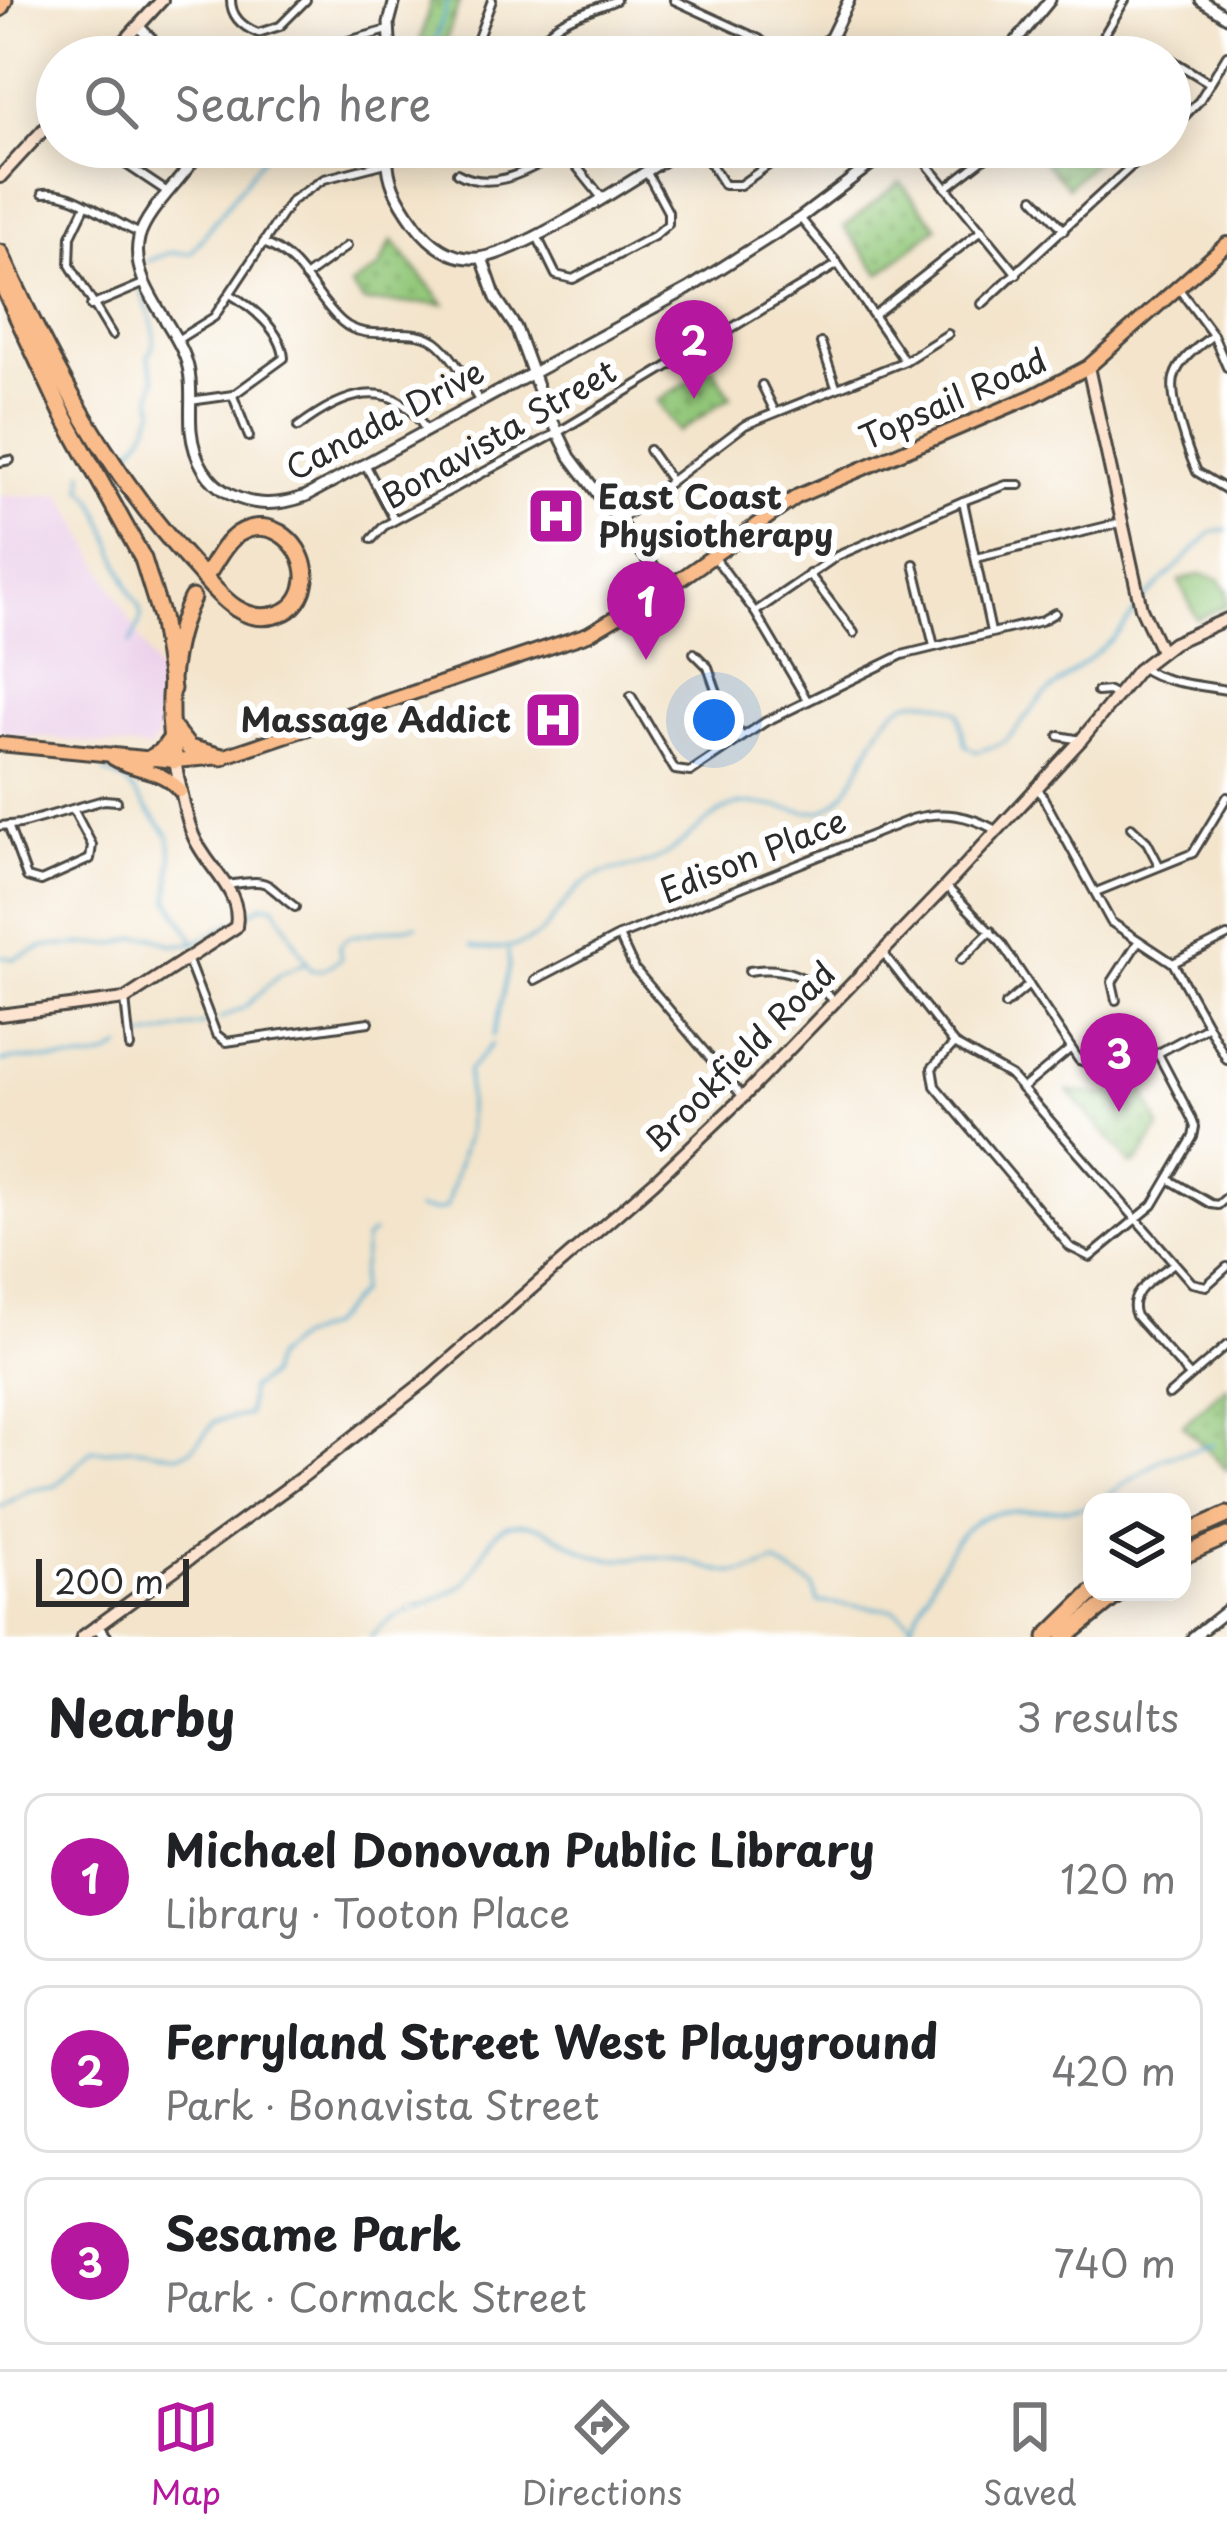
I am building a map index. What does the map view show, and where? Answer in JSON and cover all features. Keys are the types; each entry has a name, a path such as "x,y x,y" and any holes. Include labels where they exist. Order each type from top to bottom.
{"highway":[{"path":"0,253 101,451 148,514 234,608 264,617 290,609 300,598 305,581 301,553 279,533 255,529 234,537 210,570"},
{"path":"0,279 63,414 150,576 172,689"},
{"path":"183,762 171,732 172,689 181,624 193,598"},
{"path":"171,732 189,748 222,757"},
{"path":"149,759 161,752 171,732"},
{"path":"1191,1531 1227,1515"},
{"path":"1191,1552 1227,1536"},
{"path":"1048,1637 1084,1601"},
{"path":"1065,1637 1109,1601"}],"main road":[{"path":"129,36 162,0"},
{"path":"0,177 36,138"},
{"name":"Topsail Road","path":"0,744 183,762 222,757 568,643 624,615 798,496 1034,396 1088,367 1224,254"},
{"path":"1088,367 1141,608 1147,652 1140,669"},
{"path":"1141,608 1163,635 1190,635"},
{"path":"1141,608 1161,651"},
{"name":"Brookfield Road","path":"82,1637 425,1381 654,1182 743,1097 946,886 1140,669 1161,651 1227,619"},
{"path":"106,755 127,767 158,771 180,791"},
{"path":"0,1015 124,999 236,927 239,912 200,851 180,791 183,762"}],"street":[{"path":"231,0 236,16 258,34 280,26 305,0"},
{"path":"389,36 395,0"},
{"path":"478,36 492,0"},
{"path":"542,36 553,25 616,0"},
{"path":"674,0 755,36"},
{"path":"831,36 849,0"},
{"path":"1020,36 1050,0"},
{"path":"1104,36 1125,0"},
{"path":"1201,0 1227,17"},
{"path":"138,26 148,36"},
{"path":"366,36 388,30"},
{"path":"1191,108 1227,55"},
{"path":"1191,72 1209,83"},
{"path":"132,168 169,193"},
{"path":"43,193 61,191 141,234 187,168"},
{"path":"177,340 214,317 291,201 310,185 369,168"},
{"path":"388,168 398,201 441,251 482,257 536,234 651,168"},
{"path":"457,173 469,180 500,181 525,168"},
{"path":"578,168 602,198"},
{"path":"713,168 724,185 732,186 764,168"},
{"name":"Canada Drive","path":"141,234 138,256 146,283 188,365 194,448 202,467 240,500 274,506 364,464 688,290 800,218 866,168"},
{"path":"930,168 1017,274"},
{"path":"946,188 972,168"},
{"path":"982,304 1130,168"},
{"path":"536,234 549,267 563,279 584,276 637,246 668,224 668,212 646,171"},
{"path":"1034,198 1064,230"},
{"path":"86,207 71,236 69,255 77,283 112,335"},
{"path":"800,218 905,361"},
{"path":"874,315 982,230"},
{"path":"263,243 285,253 344,325 372,334 428,337 440,344 478,399"},
{"path":"304,277 347,246"},
{"path":"482,257 557,433 617,522 668,586"},
{"name":"Bonavista Street","path":"372,539 394,521 557,433 838,264"},
{"path":"91,306 146,283"},
{"path":"1179,288 1213,335 1227,367"},
{"path":"190,401 233,395 274,368 285,353 260,317 230,294"},
{"path":"617,522 745,425 905,361 948,334"},
{"path":"1213,335 1183,361 1174,376 1174,392 1197,472 1227,490"},
{"path":"820,344 836,387"},
{"path":"761,385 776,412"},
{"path":"298,427 333,403 374,394 401,400 425,429"},
{"path":"233,395 249,437"},
{"path":"649,450 671,481"},
{"path":"0,462 10,460"},
{"path":"364,464 394,521"},
{"path":"755,611 837,556 963,501 1006,485 1020,485"},
{"path":"963,501 991,632"},
{"path":"976,558 1125,522"},
{"path":"713,555 755,611 807,700"},
{"path":"914,564 934,646"},
{"path":"809,574 854,633"},
{"path":"631,696 670,763 682,774 807,700 902,655 1041,621 1055,613"},
{"path":"694,653 708,668 723,710 743,737"},
{"path":"1140,669 1178,682 1227,690"},
{"path":"1097,692 1117,696"},
{"path":"1060,736 1081,740"},
{"path":"1038,788 1111,922 1173,963 1227,1060"},
{"path":"1095,893 1192,853 1227,797"},
{"path":"73,809 92,845 90,859 41,881 27,877 4,825 104,800 117,801"},
{"name":"Edison Place","path":"535,980 619,936 912,819 961,815 996,830"},
{"path":"1131,827 1148,842 1159,865"},
{"path":"226,885 261,880 296,907"},
{"path":"946,886 991,931 1079,1060 1100,1067 1126,1067 1208,1025"},
{"path":"961,960 991,931"},
{"path":"619,936 634,968 743,1097"},
{"path":"1173,963 1227,936"},
{"path":"1116,1000 1112,982 1138,942"},
{"path":"881,951 954,1044 998,1066 1022,1089 1199,1287 1227,1268"},
{"path":"187,958 216,1034 226,1042 369,1022"},
{"path":"749,971 794,972 835,1001"},
{"path":"1004,1005 1029,985"},
{"path":"124,999 130,1047"},
{"path":"954,1044 932,1068 935,1086 1081,1255 1098,1253 1153,1205 1195,1127 1158,1054"},
{"path":"1022,1089 1070,1049"},
{"path":"1170,1180 1211,1204 1218,1205 1227,1197"},
{"path":"1174,1263 1134,1297 1132,1306 1190,1376"},
{"path":"1169,1395 1227,1345"},
{"path":"1193,1637 1227,1610"},
{"path":"96,1626 106,1637"}],"shaded area":[{"path":"63,495 159,675 159,737 149,749 0,733 0,496"}],"green space":[{"path":"431,0 460,0 447,36 422,36"},
{"path":"1050,168 1087,168 1068,187"},
{"path":"900,182 937,227 880,274 844,227"},
{"path":"392,240 444,304 364,302 351,286 379,268"},
{"path":"713,367 731,397 679,432 657,401"},
{"path":"1201,574 1219,579 1227,590 1227,605 1197,619 1179,581"},
{"path":"1143,1089 1160,1127 1138,1162 1131,1165 1069,1092 1123,1095"},
{"path":"1227,1386 1227,1470 1183,1425"}],"waterway":[{"path":"437,36 448,0"},
{"path":"148,261 169,253 191,253 255,168"},
{"path":"115,453 136,444 155,408 155,379 148,356 154,331 141,290"},
{"path":"84,471 83,489 97,506 140,610 130,644"},
{"path":"1143,600 1212,532 1227,530"},
{"path":"472,945 503,948 534,938 590,879 662,857 733,806 824,810 841,797 890,715 907,703 929,701 959,712 965,745 977,752 1000,744 1041,699 1117,634 1137,608"},
{"path":"104,772 126,782 169,836 169,899 194,941"},
{"path":"241,919 262,905 274,905 311,970 341,959 339,947 348,937 417,925"},
{"path":"0,956 13,959 45,946 117,944 137,937 173,945 195,943 232,922"},
{"path":"493,1036 509,967 508,951"},
{"path":"219,1019 245,1007 280,974 305,963"},
{"path":"140,1038 205,1024"},
{"path":"418,1209 446,1208 468,1131 468,1071 492,1044"},
{"path":"0,1062 80,1061 109,1055 121,1047"},
{"path":"0,1507 30,1490 56,1486 92,1450 131,1448 178,1455 193,1447 215,1421 248,1415 250,1389 268,1376 274,1357 297,1338 327,1327 359,1292 365,1239 373,1233"},
{"path":"1111,1493 1163,1458 1212,1445"},
{"path":"904,1637 952,1546 980,1519 997,1513 1083,1507"},
{"path":"371,1637 400,1614 466,1582 494,1536 509,1525 520,1524 543,1529 603,1558 659,1557 728,1572 775,1562 813,1586 818,1602 894,1610 913,1623"}],"place":[{"name":"Ferryland Street West Playground","path":"694,399"},
{"name":"East Coast Physiotherapy","path":"556,516"},
{"name":"Michael Donovan Public Library","path":"646,660"},
{"name":"Massage Addict","path":"553,720"},
{"name":"Sesame Park","path":"1119,1112"}]}
